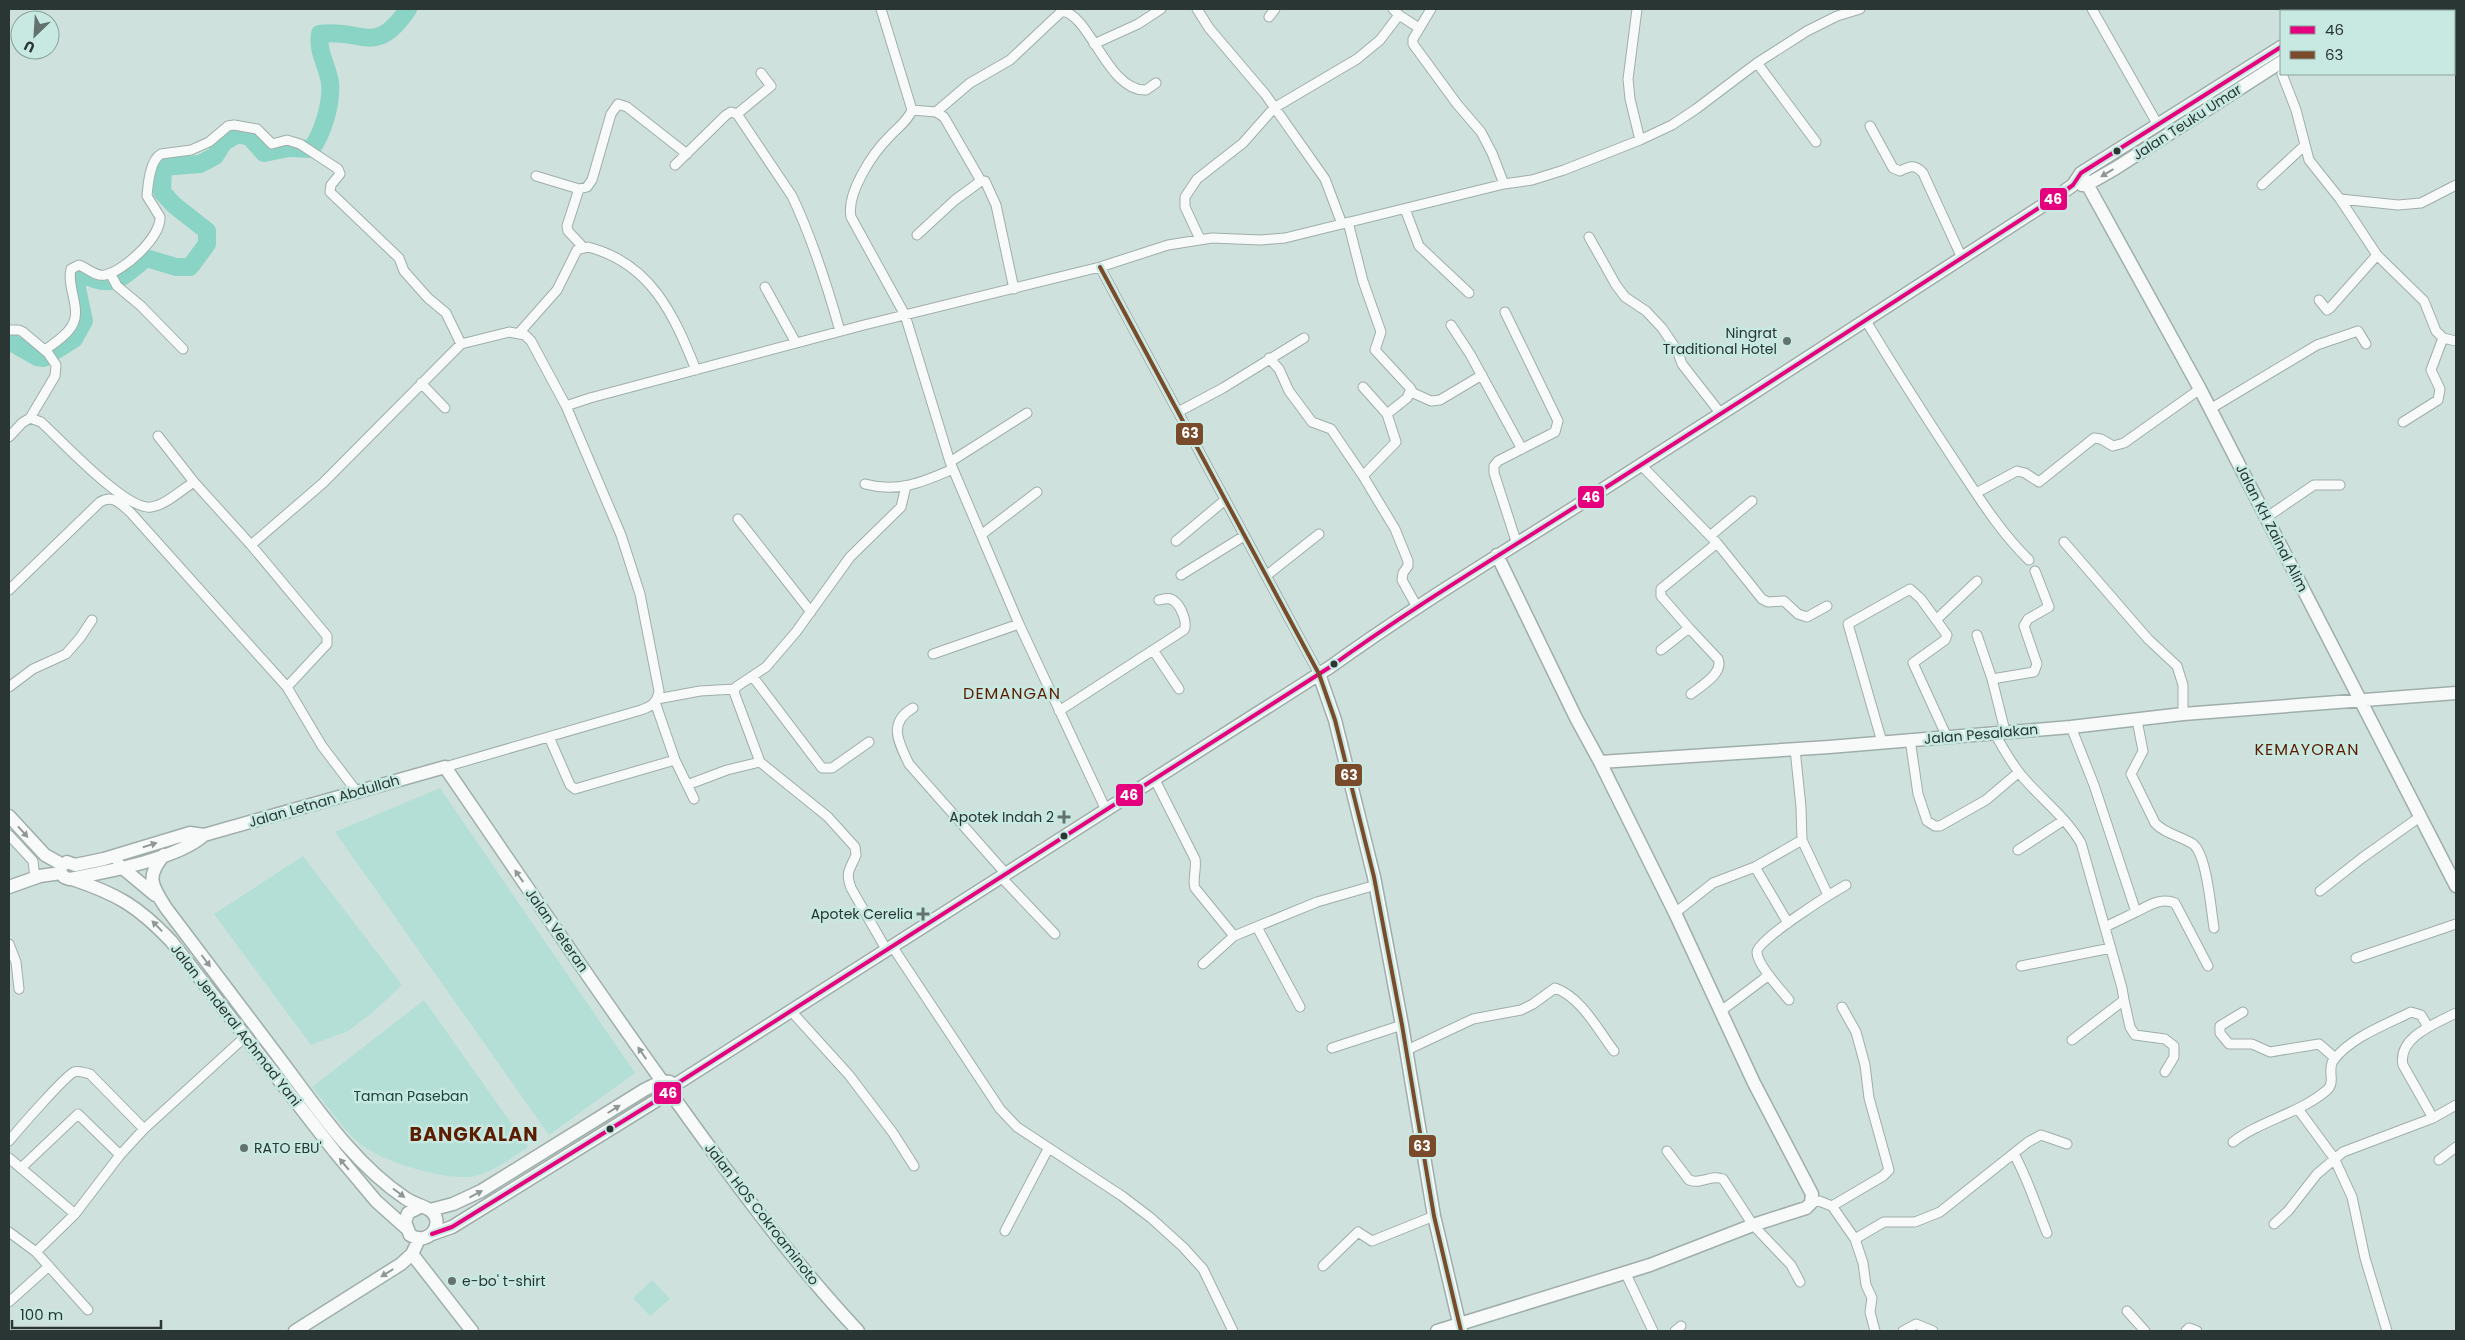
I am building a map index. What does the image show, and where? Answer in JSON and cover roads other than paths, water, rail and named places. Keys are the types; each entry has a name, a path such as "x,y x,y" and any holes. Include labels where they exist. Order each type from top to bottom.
{"street":[{"path":"881,9 912,110 908,119 874,155 856,187 850,211 905,315 952,465 980,534 1019,624 1106,810"},
{"path":"1094,44 1138,24 1161,9"},
{"path":"1197,9 1203,20 1274,108 1325,179 1345,223 1381,332 1375,350 1409,385 1411,392 1430,402 1440,400 1482,375"},
{"path":"1203,20 1206,9"},
{"path":"1269,17 1275,9"},
{"path":"1431,9 1413,39 1413,44 1457,104 1481,132 1492,153 1504,184"},
{"path":"1637,9 1628,79 1630,99 1640,140"},
{"path":"566,406 840,331 1014,290 1100,267 1168,245 1200,239 1273,240 1504,184 1532,180 1564,170 1640,140 1688,115 1757,63 1807,31 1837,16 1860,9"},
{"path":"2092,9 2158,125"},
{"path":"936,112 970,82 1010,60 1061,10 1071,15 1079,23 1113,70 1129,86 1146,90 1156,84"},
{"path":"1200,239 1185,207 1185,197 1196,178 1243,143 1274,108 1356,59 1380,40 1396,12 1419,28"},
{"name":"Jalan Teuku Umar","path":"2073,185 2081,173 2280,48"},
{"path":"1757,63 1816,142"},
{"name":"Jalan Teuku Umar","path":"2073,185 2088,184 2280,68"},
{"path":"737,114 771,86 762,73"},
{"path":"2283,75 2296,110 2304,146 2310,160 2340,199 2377,255 2424,301 2436,331 2443,338 2456,341"},
{"path":"536,176 579,189 585,189 592,180 611,114 618,104 627,107 687,154"},
{"path":"912,110 936,112 944,117 981,181 988,184 996,205 1014,290"},
{"path":"676,165 726,115 731,112 737,114 792,196 823,272 840,331"},
{"path":"48,354 74,321 75,306 70,285 71,269 79,265 104,276 110,274 144,248 160,224 160,217 147,196 157,156 191,150 209,142 228,126 234,125 257,129 272,144 287,140 306,148 338,169 340,174 330,185 330,192 399,258 404,271 428,298 446,313 461,344"},
{"path":"1870,126 1893,168 1900,171 1910,166 1916,167 1923,173 1962,258"},
{"path":"2262,185 2304,146"},
{"name":"Jalan KH Zainal Alim","path":"2081,173 2200,389 2362,700 2456,886"},
{"path":"917,235 955,200 981,181"},
{"path":"662,1082 644,1090 465,1200 408,1213 405,1227 410,1235 419,1238 452,1227 546,1169 674,1088 889,947 1004,876 1154,778 1319,674 1497,555 1721,414 2073,185"},
{"path":"2340,199 2398,205 2421,203 2456,185"},
{"path":"579,189 567,226 568,231 583,247 601,251 633,267 678,323 696,370"},
{"path":"1406,209 1419,246 1468,293"},
{"path":"1589,238 1616,286 1629,301 1646,311 1662,328 1677,350 1682,364 1721,414"},
{"path":"518,333 557,290 577,250 583,247"},
{"path":"2319,300 2327,310 2330,308 2377,255"},
{"path":"1100,267 1319,674 1335,720 1376,885 1407,1050 1434,1216 1460,1328"},
{"path":"110,274 117,286 141,306 183,350"},
{"path":"765,287 796,343"},
{"path":"1505,312 1558,421 1555,432 1498,461 1494,466 1494,473 1517,544"},
{"path":"1866,320 1976,493 2012,542 2029,560"},
{"path":"1450,325 1482,375 1522,449"},
{"path":"9,330 19,330 48,354 56,365 55,376 30,418 22,423 9,437"},
{"path":"2210,409 2317,345 2358,331 2366,344"},
{"path":"252,545 323,483 461,344 509,332 518,333 531,341 566,406 621,535 634,572 659,691 656,701 675,760 694,798"},
{"path":"1178,412 1223,388 1304,338"},
{"path":"2403,422 2438,400 2440,389 2431,370 2443,338"},
{"path":"1269,358 1279,369 1289,390 1312,422 1331,429 1364,476 1395,529 1408,566 1403,573 1402,580 1417,607"},
{"path":"421,383 445,408"},
{"path":"1362,387 1387,414 1396,442 1364,476"},
{"path":"1976,493 2017,471 2025,473 2039,482 2094,438 2101,439 2112,446 2124,444 2200,389"},
{"path":"1387,414 1411,392"},
{"path":"865,484 886,488 919,484 952,465 1027,413"},
{"path":"30,418 41,422 112,489 132,503 150,508 159,505 194,482"},
{"path":"158,436 194,482 252,545 328,640 327,644 287,687"},
{"path":"1641,465 1717,543 1765,601 1784,601 1798,614 1806,617 1827,606"},
{"path":"2267,517 2314,484 2340,485"},
{"path":"444,768 641,710 656,701 700,691 735,689 766,667 811,612 850,557 901,508 906,486"},
{"path":"980,534 1037,492"},
{"path":"9,590 100,502 106,498 113,499 131,513 287,687 322,746 358,792"},
{"path":"1176,540 1225,500"},
{"path":"1710,536 1752,501"},
{"path":"738,519 811,612"},
{"path":"1266,576 1319,534"},
{"path":"1181,575 1244,536"},
{"path":"2064,542 2148,639 2177,666 2183,685 2183,714"},
{"path":"1691,694 1718,671 1720,665 1718,660 1661,596 1661,589 1717,543"},
{"path":"1497,555 1576,718 1675,913 1754,1082 1812,1194 1812,1203"},
{"path":"1992,679 2034,672 2037,669 2024,626 2028,619 2049,607 2035,571"},
{"path":"1936,620 1977,581"},
{"path":"1882,742 1848,622 1911,589 1936,620 1947,638 1914,660 1913,667 1946,736"},
{"path":"1059,711 1152,650 1180,634 1186,627 1186,623 1173,600 1159,600"},
{"path":"9,688 33,669 66,654 92,620"},
{"path":"933,654 1019,624"},
{"path":"1661,650 1689,628"},
{"path":"1977,635 1992,679 1999,732 2019,772 2064,820 2081,843 2130,1026 2135,1035 2165,1040 2174,1046 2174,1057 2166,1072"},
{"path":"1152,650 1179,689"},
{"path":"753,678 822,768 827,770 832,768 869,742"},
{"path":"735,689 750,740 760,762 828,817 855,847 856,855 848,871 851,888 1000,1109 1017,1127 1122,1196 1151,1218 1183,1247 1203,1269 1233,1331"},
{"name":"Jalan Pesalakan","path":"1600,762 1795,749 2071,726 2183,714 2456,694"},
{"path":"913,708 904,713 897,730 899,743 909,764 1055,934"},
{"path":"2136,720 2143,751 2132,769 2133,781 2159,828 2190,842 2199,852 2214,928"},
{"path":"2071,726 2094,785 2136,912"},
{"path":"549,737 570,785 575,789 675,760"},
{"path":"1910,739 1918,794 1927,821 1935,826 1940,826 1986,800 2019,772"},
{"path":"1795,749 1801,807 1802,840 1828,895"},
{"path":"687,784 727,770 760,762"},
{"name":"Jalan Letnan Abdullah","path":"68,870 190,833 204,835 444,768"},
{"name":"Jalan Veteran","path":"444,768 662,1082 674,1088"},
{"path":"1154,778 1195,859 1196,866 1193,884 1195,888 1234,936"},
{"path":"9,816 50,859 68,870"},
{"path":"2320,891 2421,816"},
{"path":"2018,850 2064,820"},
{"path":"9,835 34,861 35,878"},
{"name":"Jalan Letnan Abdullah","path":"68,870 124,868 194,844 204,835"},
{"path":"1675,913 1713,883 1755,867 1802,840"},
{"path":"166,854 156,865 152,876 156,892 166,908"},
{"path":"104,859 124,868 166,908"},
{"path":"1755,867 1788,923"},
{"path":"9,887 68,870"},
{"name":"Jalan Jenderal Achmad Yani","path":"68,870 143,912 171,941 335,1152 376,1201 405,1227"},
{"path":"1203,964 1234,936 1317,902 1376,885"},
{"path":"1789,1000 1769,975 1758,951 1760,945 1828,895 1846,885"},
{"path":"2105,927 2160,901 2168,900 2175,903 2208,966"},
{"name":"Jalan Jenderal Achmad Yani","path":"166,908 341,1139 395,1190 425,1208"},
{"path":"2356,958 2456,924"},
{"path":"1257,927 1300,1007"},
{"path":"9,944 16,962 19,989"},
{"path":"2021,966 2110,948"},
{"path":"1721,1011 1769,975"},
{"path":"1407,1050 1473,1019 1521,1010 1555,988 1564,991 1576,1002 1614,1051"},
{"path":"2072,1040 2124,1000"},
{"path":"1832,1206 1883,1176 1889,1170 1869,1098 1865,1065 1856,1032 1842,1007"},
{"path":"791,1011 849,1074 914,1166"},
{"path":"2243,1012 2220,1026 2220,1033 2229,1044 2252,1044 2270,1052 2294,1049 2316,1043 2335,1058"},
{"path":"2233,1142 2247,1131 2298,1109 2331,1084 2331,1064 2335,1058 2369,1033 2411,1012 2420,1015 2428,1027"},
{"path":"2433,1118 2403,1064 2402,1058 2408,1043 2428,1027 2456,1013"},
{"path":"1332,1048 1402,1025"},
{"path":"36,1252 75,1214 120,1156 144,1129 246,1036"},
{"path":"9,1141 75,1072 90,1074 144,1129"},
{"name":"Jalan HOS Cokroaminoto","path":"674,1088 746,1197 802,1269 858,1331"},
{"path":"2274,1224 2288,1211 2317,1174 2334,1158 2350,1149 2433,1118 2456,1104"},
{"path":"2298,1109 2334,1158 2352,1197 2365,1258 2387,1331"},
{"path":"21,1168 78,1114 120,1156"},
{"path":"1855,1239 1884,1222 1915,1222 1940,1212 2028,1142 2041,1135 2067,1144"},
{"path":"2439,1160 2456,1147"},
{"path":"1005,1231 1048,1149"},
{"path":"1667,1151 1689,1180 1699,1182 1716,1177 1723,1179 1753,1224 1790,1265 1800,1282"},
{"path":"2014,1154 2028,1178 2032,1197 2047,1234"},
{"path":"538,1156 546,1169"},
{"path":"9,1158 75,1214"},
{"path":"1437,1331 1460,1328 1625,1272 1753,1224 1806,1208 1812,1203 1827,1203 1832,1206 1855,1239 1863,1263 1866,1285 1872,1298 1870,1312 1875,1331"},
{"path":"425,1208 437,1221 432,1234"},
{"path":"1323,1266 1358,1232 1372,1241 1434,1216"},
{"path":"9,1232 36,1252 88,1310"},
{"path":"295,1331 401,1264 412,1254 419,1238"},
{"path":"412,1254 472,1331"},
{"path":"9,1302 49,1266"},
{"path":"1625,1272 1654,1331"},
{"path":"2127,1311 2146,1331"},
{"path":"1903,1331 1916,1324 1933,1331"},
{"path":"2186,1331 2189,1328 2196,1331"}],"waterway":[{"path":"9,341 37,357 44,358 74,339 84,321 75,279 80,273 101,281 116,280 146,258 176,267 190,267 207,244 207,231 174,205 162,192 163,167 200,164 215,156 224,142 238,134 250,137 264,153 289,148 311,149 323,127 330,99 330,83 321,53 320,34 335,33 368,38 377,37 386,33 397,24 408,9"}],"place":[{"name":"Ningrat Traditional Hotel","path":"1787,341"},
{"name":"Apotek Indah 2","path":"1064,817"},
{"name":"Apotek Cerelia","path":"923,914"},
{"name":"RATO EBU'","path":"244,1148"},
{"name":"e-bo' t-shirt","path":"452,1281"}],"district":[{"name":"DEMANGAN","path":"1012,693"},
{"name":"KEMAYORAN","path":"2307,749"},
{"name":"BANGKALAN","path":"474,1134"}],"park label":[{"name":"Taman Paseban","path":"411,1096"}]}
